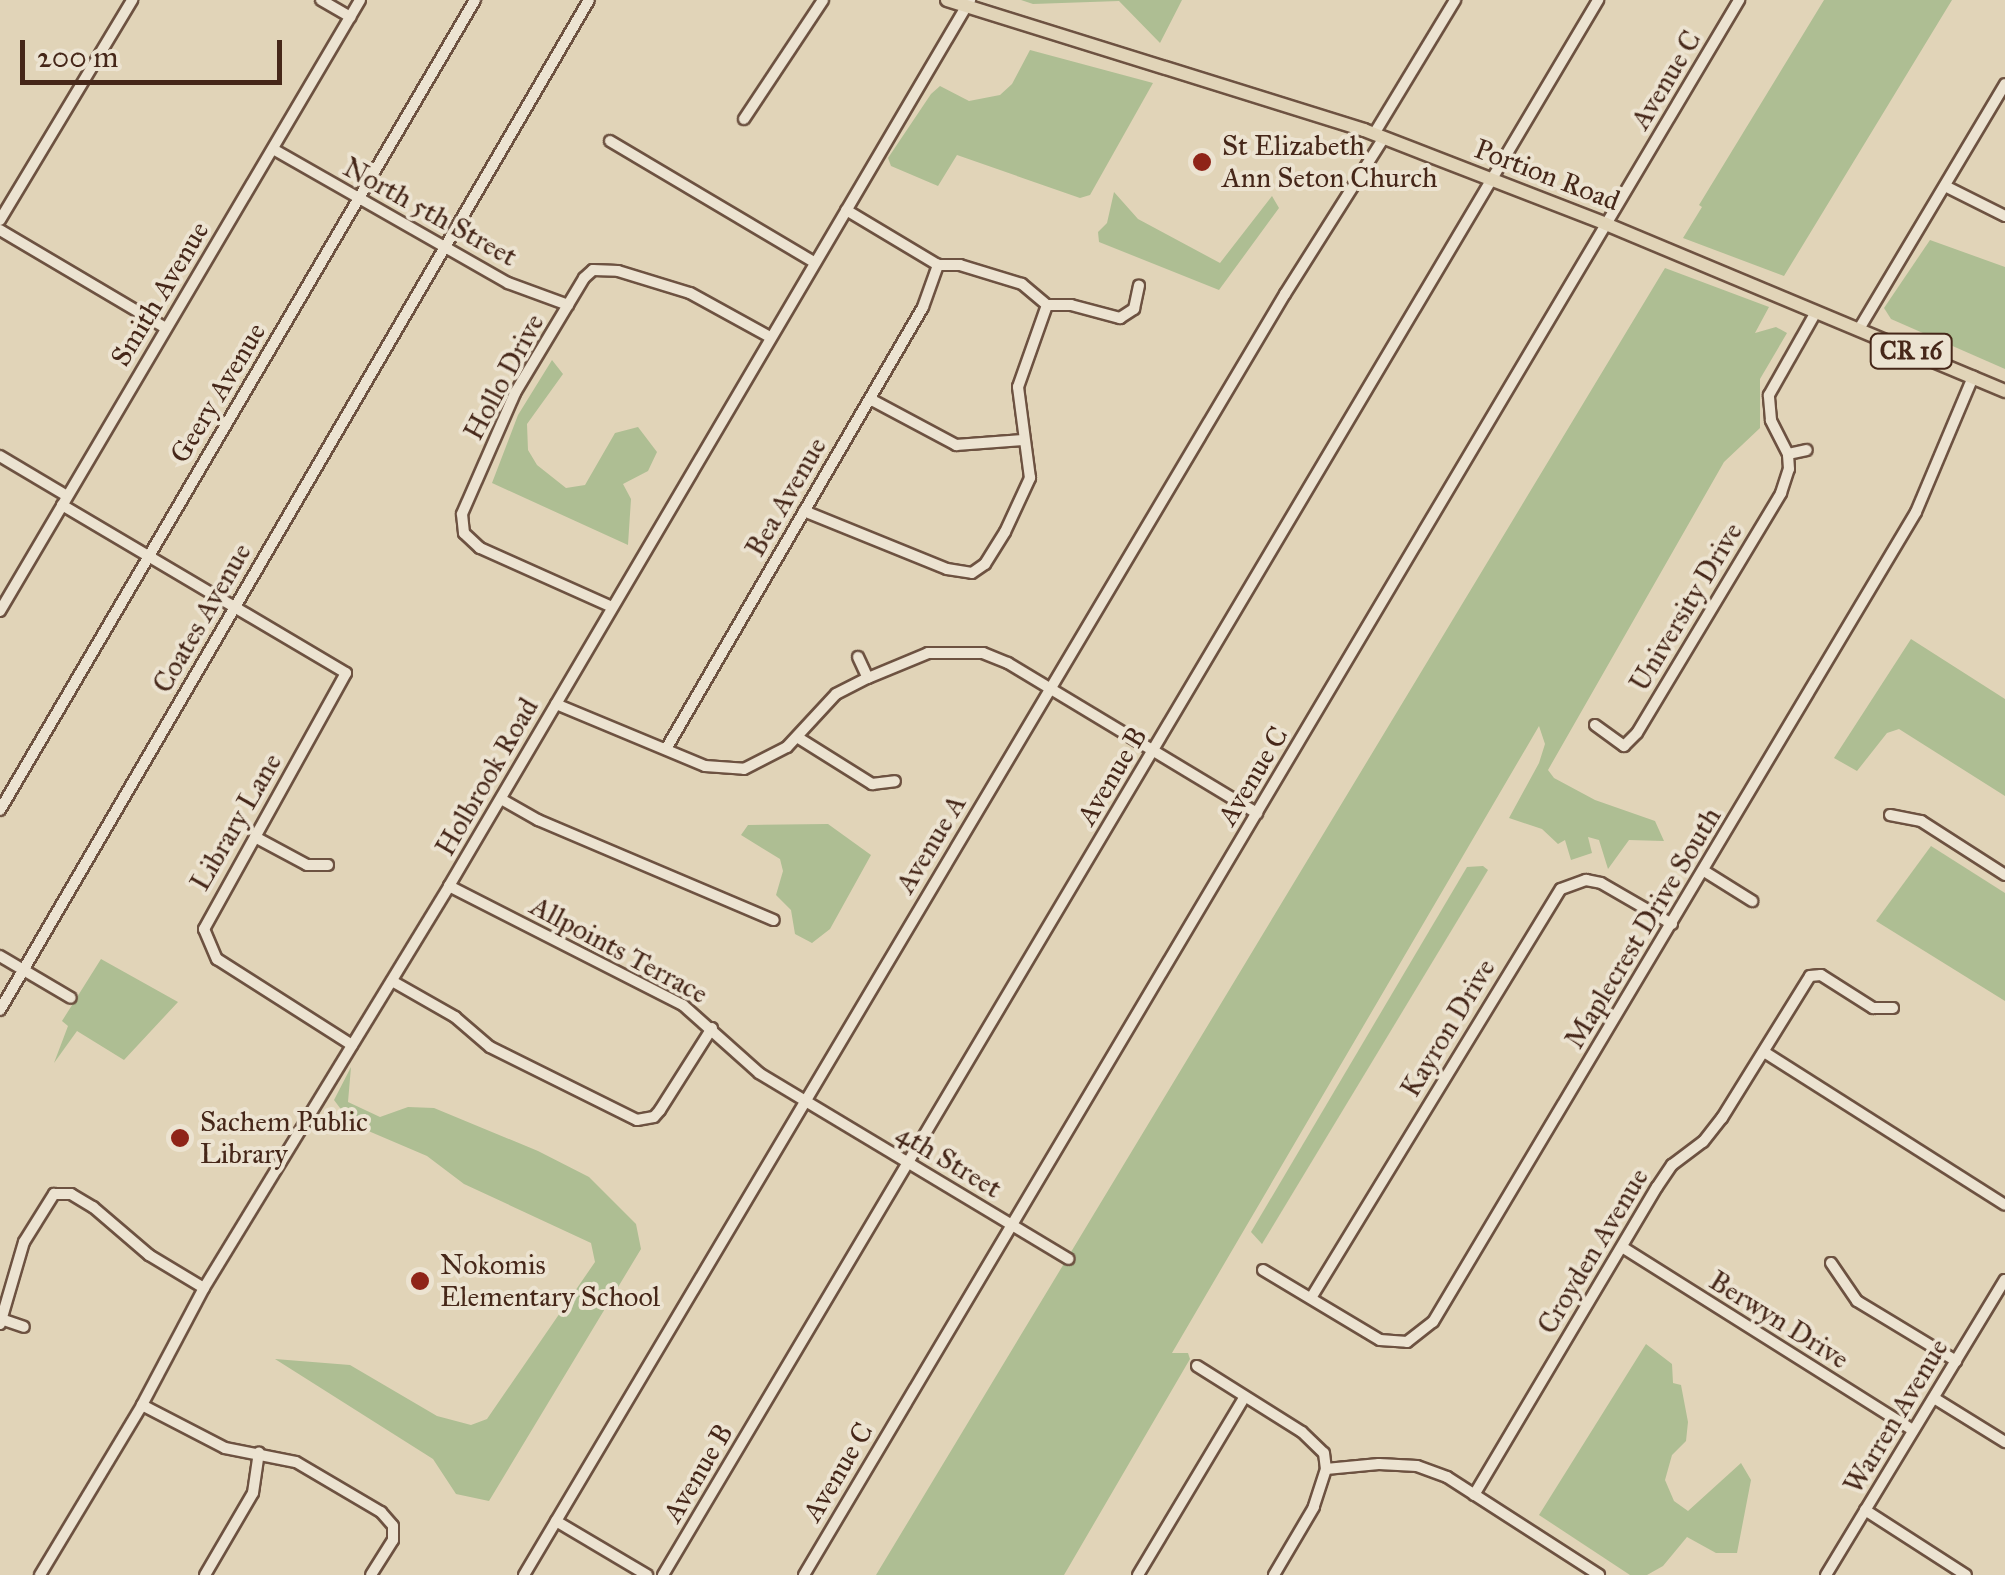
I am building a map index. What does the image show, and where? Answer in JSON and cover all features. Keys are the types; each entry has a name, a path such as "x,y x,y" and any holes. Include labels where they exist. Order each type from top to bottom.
{"main road":[{"name":"Portion Road","path":"947,0 1237,88 1378,136 1606,224 2005,391"}],"street":[{"path":"0,220 132,0"},
{"path":"322,0 350,17"},
{"name":"Smith Avenue","path":"0,612 360,0"},
{"name":"Geery Avenue","path":"0,810 475,0"},
{"name":"Coates Avenue","path":"0,1010 588,0"},
{"path":"744,119 823,0"},
{"name":"Avenue A","path":"524,1575 1455,0"},
{"name":"Avenue B","path":"663,1575 1598,0"},
{"name":"Avenue C","path":"804,1575 1739,0"},
{"name":"Holbrook Road","path":"40,1575 142,1404 204,1288 449,886 968,4"},
{"path":"1859,329 2005,84"},
{"path":"610,141 814,262"},
{"name":"North 5th Street","path":"273,149 508,283 568,305"},
{"path":"1945,186 2005,216"},
{"path":"846,210 938,265 960,265 1022,284 1047,305 1071,305 1120,318 1134,309 1139,286"},
{"path":"0,230 166,328"},
{"name":"Bea Avenue","path":"666,749 923,306 938,265"},
{"name":"Hollo Drive","path":"612,607 480,548 466,537 461,523 516,393 589,272 604,268 701,297 770,337"},
{"path":"804,511 947,569 972,573 985,564 1028,488 1019,375 1044,325 1047,305"},
{"path":"1807,450 1788,454 1771,420 1769,395 1816,312"},
{"name":"Maplecrest Drive South","path":"1263,1270 1380,1340 1407,1342 1433,1322 1916,512 1973,378"},
{"path":"870,399 956,445 1023,440"},
{"name":"University Drive","path":"1595,725 1624,746 1637,733 1781,493 1789,469 1788,454"},
{"path":"0,456 147,557 233,608"},
{"name":"Library Lane","path":"233,608 346,673 206,920 205,936 211,951 225,965 352,1045"},
{"path":"556,704 705,766 735,770 769,759 797,737 836,694 921,655 956,649 998,657 1257,813"},
{"path":"858,657 868,678"},
{"path":"797,737 872,784 896,781"},
{"path":"500,799 538,820 774,920"},
{"path":"1890,815 1921,821 2005,876"},
{"path":"255,836 307,865 328,864"},
{"path":"1704,870 1752,900"},
{"name":"Kayron Drive","path":"1311,1298 1561,889 1586,880 1601,882 1672,924"},
{"name":"Allpoints Terrace","path":"449,886 668,996 712,1028 737,1056 806,1102"},
{"path":"0,956 71,998"},
{"name":"Croyden Avenue","path":"1474,1495 1672,1165 1703,1142 1810,976 1817,974 1873,1008 1893,1008"},
{"path":"392,981 454,1017 490,1047 637,1120 654,1117 660,1110 712,1028"},
{"path":"1764,1052 2005,1205"},
{"name":"4th Street","path":"806,1102 1068,1260"},
{"path":"24,1327 0,1322 24,1242 54,1194 71,1194 93,1207 149,1255 204,1288"},
{"name":"Berwyn Drive","path":"1622,1247 1913,1430"},
{"path":"1831,1263 1857,1300 1956,1361"},
{"name":"Warren Avenue","path":"1826,1575 2005,1280"},
{"path":"1197,1366 1314,1442 1324,1453 1326,1469 1314,1507 1274,1575"},
{"path":"1138,1575 1244,1398"},
{"path":"1934,1398 2005,1442"},
{"path":"142,1404 205,1440 296,1462 390,1520 392,1540 371,1575"},
{"path":"205,1575 253,1493 258,1452"},
{"path":"1326,1469 1379,1464 1416,1466 1447,1477 1599,1575"},
{"path":"1865,1510 1966,1575"},
{"path":"556,1521 647,1575"}],"green space":[{"path":"1021,0 1182,0 1160,43 1119,1 1033,4"},
{"path":"1824,0 1952,0 1784,276 1683,238 1702,207 1699,205"},
{"path":"1030,50 1153,83 1090,195 1080,198 957,155 938,186 891,166 888,158 940,86 969,101 1000,95 1012,84"},
{"path":"1114,192 1138,219 1220,263 1272,196 1279,208 1219,290 1099,242 1098,232 1107,223"},
{"path":"1930,240 2005,267 2005,369 1891,319 1884,308"},
{"path":"1665,268 1769,307 1755,333 1776,327 1787,333 1760,379 1760,428 1724,462 1548,770 1554,778 1595,800 1655,821 1664,841 1629,840 1608,869 1599,840 1588,837 1592,853 1571,860 1565,840 1558,844 1542,829 1509,818 1539,763 1545,744 1539,726 1172,1353 1188,1353 1190,1359 1064,1575 876,1575"},
{"path":"552,360 563,374 527,424 528,450 537,465 566,488 585,485 615,433 638,427 657,452 648,471 623,484 631,499 628,545 492,483 518,415"},
{"path":"1911,639 2005,699 2005,796 1899,729 1887,733 1857,771 1834,758"},
{"path":"828,824 871,855 830,929 812,943 795,934 791,910 776,895 783,871 780,859 741,835 748,825"},
{"path":"1931,846 2005,893 2005,1001 1876,921"},
{"path":"1483,866 1488,870 1262,1244 1251,1232 1467,867"},
{"path":"101,959 178,1002 124,1060 77,1031 54,1063 68,1026 62,1021"},
{"path":"351,1067 348,1102 380,1117 408,1107 434,1108 538,1151 589,1177 636,1224 641,1249 489,1501 456,1494 433,1459 275,1359 350,1365 437,1416 471,1425 487,1419 595,1262 591,1243 464,1184 427,1156 352,1124 334,1100"},
{"path":"1646,1344 1672,1364 1673,1383 1681,1385 1688,1422 1686,1441 1672,1455 1665,1480 1674,1501 1688,1511 1741,1463 1751,1480 1737,1553 1716,1553 1687,1537 1663,1566 1647,1575 1630,1575 1539,1515"}],"place":[{"name":"St Elizabeth Ann Seton Church","path":"1202,162"},
{"name":"Sachem Public Library","path":"180,1138"},
{"name":"Nokomis Elementary School","path":"420,1281"}]}
